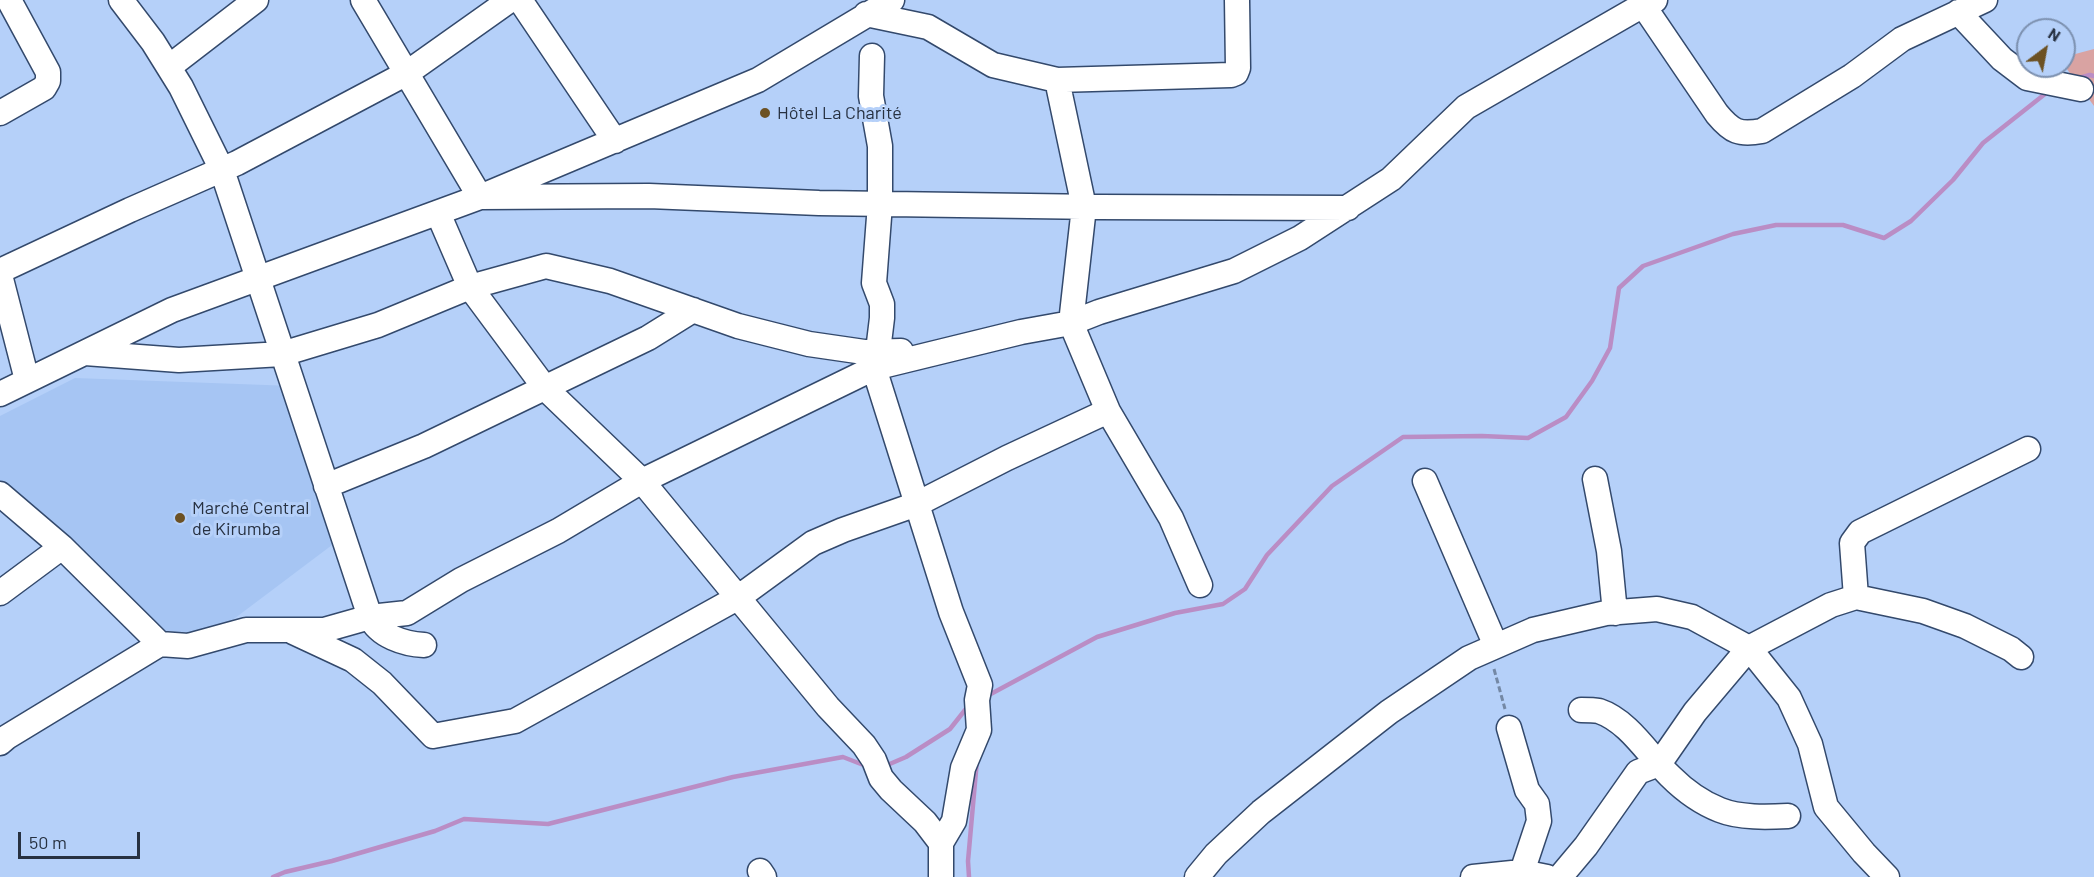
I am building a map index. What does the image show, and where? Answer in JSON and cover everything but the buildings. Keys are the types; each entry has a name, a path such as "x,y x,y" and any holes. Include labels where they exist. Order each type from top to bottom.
{"street":[{"path":"0,112 44,88 48,81 48,72 9,0"},
{"path":"121,0 181,87 222,170 370,617 375,627 389,635 406,643 424,645"},
{"path":"169,68 256,0"},
{"path":"363,0 480,197"},
{"path":"0,271 222,170 407,73 510,0"},
{"path":"520,0 615,141"},
{"path":"0,394 172,310 480,197 758,80 892,0"},
{"path":"866,14 928,27 993,65 1057,80 1231,75 1236,73 1238,68 1237,0"},
{"path":"84,353 179,360 282,354 378,325 470,287 546,266 610,281 738,326 809,344 872,357 948,350 1021,332 1071,324 1099,312 1234,271 1300,238 1391,179 1466,106 1635,6 1726,125 1745,134 1762,131 1852,76 1902,39 1985,0"},
{"path":"1958,12 2002,59 2027,78 2081,89"},
{"path":"872,56 872,96 880,146 880,204 874,283 882,304 872,357 951,612 980,685 977,700 979,730 963,768 954,821 941,843 940,877"},
{"path":"1057,80 1084,207 1071,324 1108,411 1171,519 1200,585"},
{"path":"480,197 649,196 880,204 1348,208"},
{"path":"438,213 470,287 545,388 642,482 828,707 864,745 891,790 925,822 941,843"},
{"path":"0,275 27,380"},
{"path":"326,486 424,446 545,388 648,338 693,310"},
{"path":"0,743 160,644 188,646 246,630 324,630 370,617 407,613 461,580 558,531 642,482 872,357"},
{"path":"289,630 353,660 382,683 433,736 515,721 739,597 813,543 916,504 1108,411"},
{"path":"1856,597 1852,543 1860,532 2028,449"},
{"path":"1595,479 1609,551 1615,613"},
{"path":"1425,481 1492,648"},
{"path":"0,494 62,548 160,644"},
{"path":"0,593 62,548"},
{"path":"1560,877 1586,846 1638,772 1659,764 1695,712 1749,648 1831,605 1856,597 1923,611 1965,626 2011,649 2021,657"},
{"path":"1197,877 1216,854 1261,812 1398,706 1469,658 1533,630 1615,613 1657,609 1692,616 1749,648 1789,698 1810,744 1826,807 1883,876"},
{"path":"1581,710 1599,711 1619,723 1639,739 1671,778 1720,810 1747,815 1788,816"},
{"path":"1509,728 1527,790 1537,804 1539,821 1522,872"},
{"path":"1473,877 1522,872 1546,877"}],"path":[{"path":"1492,648 1509,728"}],"shaded area":[{"path":"2094,49 2094,106 2074,78 2076,78 2076,54"},
{"name":"Marché Central de Kirumba","path":"75,378 293,386 348,533 182,658 0,504 0,416"}],"waterway":[{"path":"2079,78 2094,76"},
{"path":"987,696 1097,637 1175,613 1223,604 1245,589 1267,555 1332,486 1403,437 1528,438 1566,417 1592,381 1610,348 1619,288 1643,266 1733,234 1776,225 1843,225 1884,238 1911,221 1953,180 1983,143 2050,90"},
{"path":"885,766 906,757 950,729 969,705"},
{"path":"273,877 435,831 464,819 548,824 733,777 843,757 866,766"},
{"path":"969,877 968,861 977,760"}],"place":[{"name":"Hôtel La Charité","path":"765,113"},
{"name":"Marché Central de Kirumba","path":"180,518"}]}
